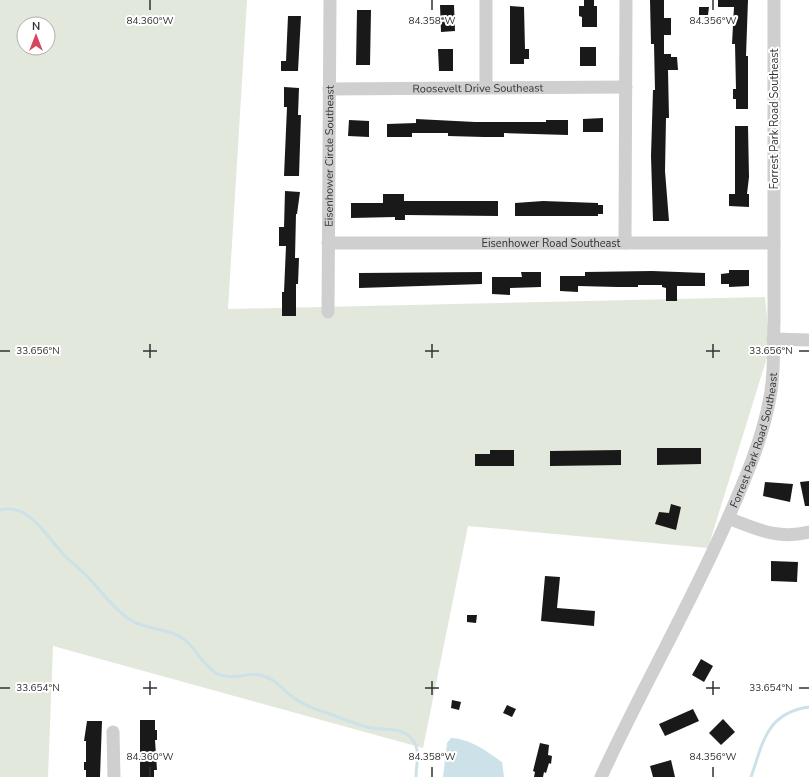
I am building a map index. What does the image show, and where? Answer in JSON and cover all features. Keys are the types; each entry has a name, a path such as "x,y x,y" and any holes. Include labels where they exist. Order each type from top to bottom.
{"street":[{"name":"Eisenhower Circle Southeast","path":"328,312 330,0"},
{"path":"486,0 486,88"},
{"path":"626,0 626,243"},
{"name":"Forrest Park Road Southeast","path":"601,777 710,559 748,474 770,398 773,374 774,0"},
{"name":"Roosevelt Drive Southeast","path":"329,89 626,87"},
{"name":"Eisenhower Road Southeast","path":"328,244 774,243"},
{"path":"773,339 809,340"},
{"path":"728,518 770,534 796,536 809,532"},
{"path":"113,732 114,777"}],"shaded area":[{"path":"0,0 247,0 228,309 765,297 770,348 708,548 468,526 423,748 53,646 48,777 0,777"},
{"path":"451,738 472,743 502,762 504,777 443,777 447,743"}],"building":[{"path":"584,0 594,0 594,6 597,6 597,27 582,27 582,17 579,16 579,6 584,6"},
{"path":"650,0 664,0 664,18 671,18 671,35 664,35 664,54 671,54 671,57 677,57 678,70 668,70 669,118 666,118 665,171 669,221 653,221 651,156 653,90 655,90 654,44 651,44"},
{"path":"718,0 748,0 746,56 748,56 748,109 736,109 736,99 733,99 733,89 736,89 735,44 732,44 734,7 718,7"},
{"path":"440,5 454,5 455,31 441,32"},
{"path":"510,6 524,7 525,49 529,49 529,59 524,59 524,64 510,64"},
{"path":"699,7 709,7 708,15 699,15"},
{"path":"357,10 371,10 370,65 356,65"},
{"path":"288,16 301,16 298,71 281,71 281,61 286,61"},
{"path":"580,47 596,47 596,66 580,66"},
{"path":"438,49 453,49 453,71 439,71"},
{"path":"284,87 299,88 298,115 301,115 299,176 284,176 287,107 284,107"},
{"path":"603,118 603,132 583,132 583,119"},
{"path":"416,119 475,122 546,122 546,120 568,120 568,135 504,133 504,137 484,137 448,136 448,133 412,133 412,137 387,137 387,124 416,123"},
{"path":"349,120 369,121 369,137 348,136"},
{"path":"735,126 748,126 749,177 747,194 749,194 749,207 729,206 729,194 735,194"},
{"path":"285,191 300,192 296,214 295,258 299,258 298,284 296,284 296,316 282,316 282,292 284,292 286,246 279,246 279,227 284,227"},
{"path":"383,194 404,194 404,201 498,201 498,216 405,215 405,220 395,220 395,217 351,218 351,203 383,203"},
{"path":"543,201 598,203 598,205 603,205 603,214 598,214 598,216 515,216 515,203"},
{"path":"729,270 749,270 749,286 729,287 729,284 721,284 721,274 729,273"},
{"path":"652,271 705,273 705,286 677,286 677,301 666,301 666,288 662,287 662,285 638,285 638,287 578,286 578,292 560,291 560,276 585,276 585,272"},
{"path":"482,272 482,284 359,288 359,273"},
{"path":"521,272 541,272 541,287 510,288 510,295 492,294 492,277 522,277"},
{"path":"657,448 701,448 701,464 657,465"},
{"path":"490,450 514,450 514,466 475,466 475,454 490,454"},
{"path":"621,450 621,465 550,466 550,451"},
{"path":"809,481 809,506 805,506 800,482"},
{"path":"765,482 793,484 790,502 763,496"},
{"path":"671,504 681,507 676,530 655,524 659,512 669,513"},
{"path":"771,561 798,562 797,582 771,581"},
{"path":"545,576 560,577 557,608 595,611 594,626 541,621"},
{"path":"467,615 477,615 476,623 467,622"},
{"path":"701,659 713,666 704,682 692,675"},
{"path":"452,700 461,702 459,710 451,708"},
{"path":"507,705 516,709 512,717 503,713"},
{"path":"693,709 699,721 665,736 659,724"},
{"path":"723,719 735,732 721,745 709,733"},
{"path":"140,720 155,720 155,730 157,730 157,740 155,740 157,770 154,770 154,777 140,777"},
{"path":"87,721 102,721 100,777 86,777 86,770 84,770 84,762 86,762 86,741 84,741"},
{"path":"540,743 549,745 548,755 552,756 551,764 549,763 543,777 534,777 535,772 533,771"},
{"path":"671,760 675,777 653,777 650,766"}],"waterway":[{"path":"0,510 10,509 20,511 28,516 37,523 58,549 87,576 123,614 129,619 143,626 179,636 185,640 207,666 216,673 228,677 254,674 260,675 271,679 292,697 312,708 362,726 400,731 410,737 414,741 418,756 416,777"},
{"path":"751,777 763,741 775,723 783,716 795,710 809,707"}]}
